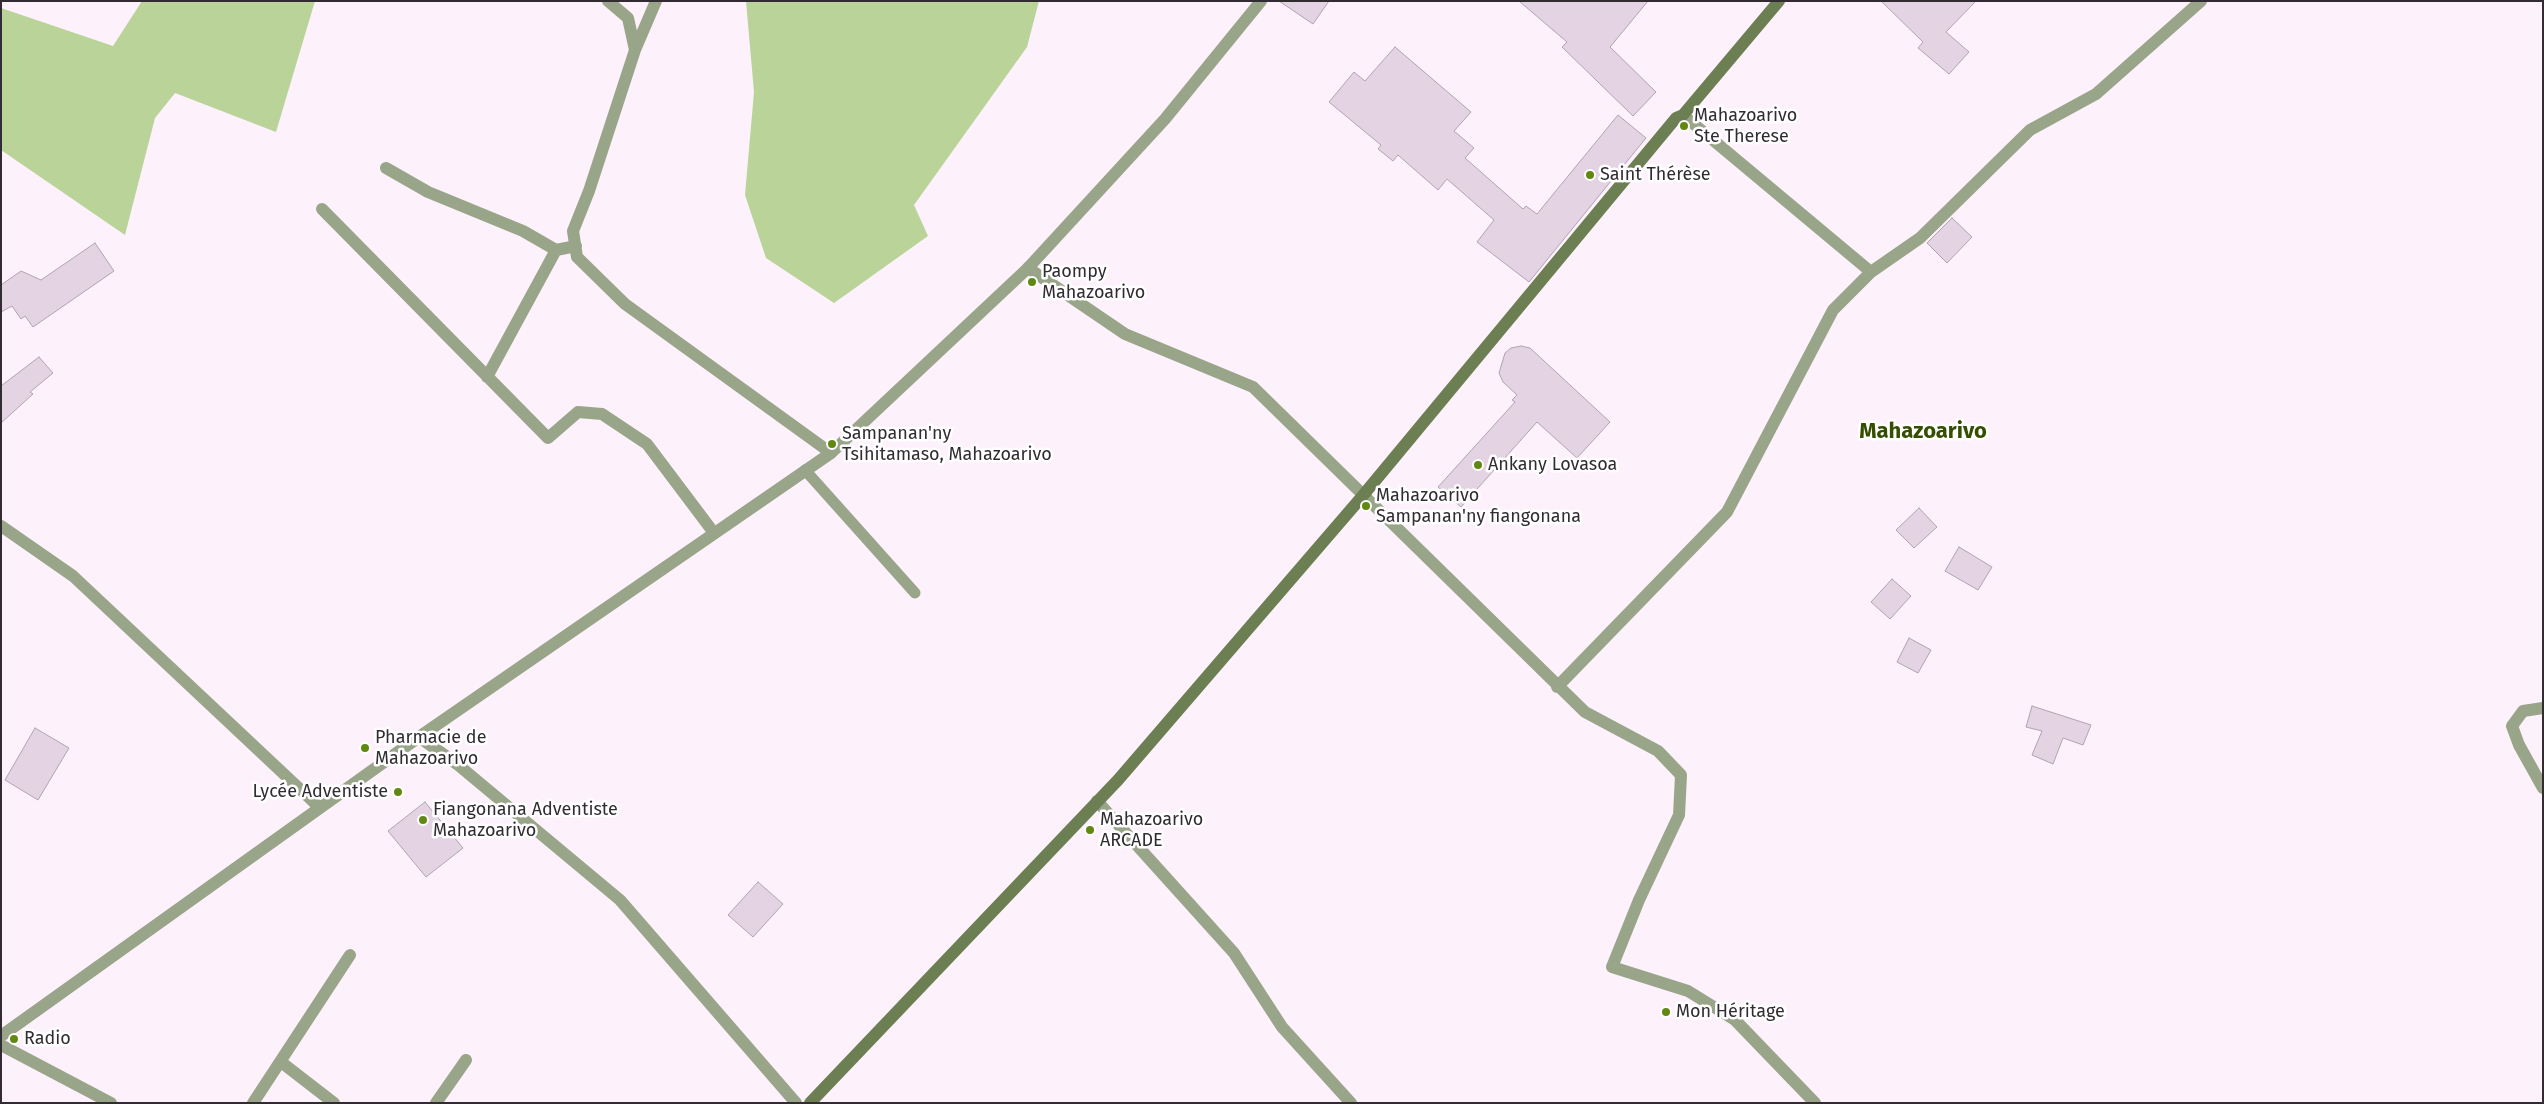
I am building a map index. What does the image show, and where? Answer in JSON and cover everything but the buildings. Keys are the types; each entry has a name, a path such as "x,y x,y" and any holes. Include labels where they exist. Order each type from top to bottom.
{"main road":[{"path":"810,1103 1097,801 1364,494 1676,118 1683,115 1779,1"}],"street":[{"path":"608,1 628,18 635,50"},
{"path":"656,1 635,50 589,191 573,231 577,257 625,304 831,453"},
{"path":"1,1036 419,736 831,453 1028,268 1165,119 1261,1"},
{"path":"1557,687 1727,512 1833,310 1871,272 1920,238 2030,130 2096,94 2196,3"},
{"path":"1683,115 1871,272"},
{"path":"386,168 428,192 523,231 556,250 576,246"},
{"path":"322,209 548,438 578,412 602,414 647,444 714,533"},
{"path":"487,377 556,250"},
{"path":"1028,268 1125,334 1253,387 1584,712 1658,751 1681,775 1679,815 1639,900 1612,967 1688,991 1735,1020 1815,1103"},
{"path":"1,526 73,576 319,807"},
{"path":"2543,708 2522,711 2512,726 2519,745 2543,788"},
{"path":"419,736 464,770 620,900 796,1103"},
{"path":"1097,801 1234,953 1282,1027 1351,1103"},
{"path":"253,1103 350,955"},
{"path":"1,1045 111,1103"},
{"path":"436,1103 466,1060"},
{"path":"281,1062 334,1103"}],"lane":[{"path":"805,470 915,593"}],"green space":[{"path":"142,1 315,1 276,132 175,93 155,118 125,235 1,150 1,8 113,46"},
{"path":"746,1 1039,1 1027,47 914,205 928,236 834,303 766,258 745,195 754,92"}],"place":[{"name":"Mahazoarivo Ste Therese","path":"1684,126"},
{"name":"Saint Thérèse","path":"1590,175"},
{"name":"Paompy Mahazoarivo","path":"1032,282"},
{"name":"Sampanan'ny Tsihitamaso, Mahazoarivo","path":"832,444"},
{"name":"Ankany Lovasoa","path":"1478,465"},
{"name":"Mahazoarivo Sampanan'ny fiangonana","path":"1366,506"},
{"name":"Pharmacie de Mahazoarivo","path":"365,748"},
{"name":"Lycée Adventiste","path":"398,792"},
{"name":"Fiangonana Adventiste Mahazoarivo","path":"423,820"},
{"name":"Mahazoarivo ARCADE","path":"1090,830"},
{"name":"Mon Héritage","path":"1666,1012"},
{"name":"Radio","path":"14,1039"}],"district":[{"name":"Mahazoarivo","path":"1923,432"}]}
